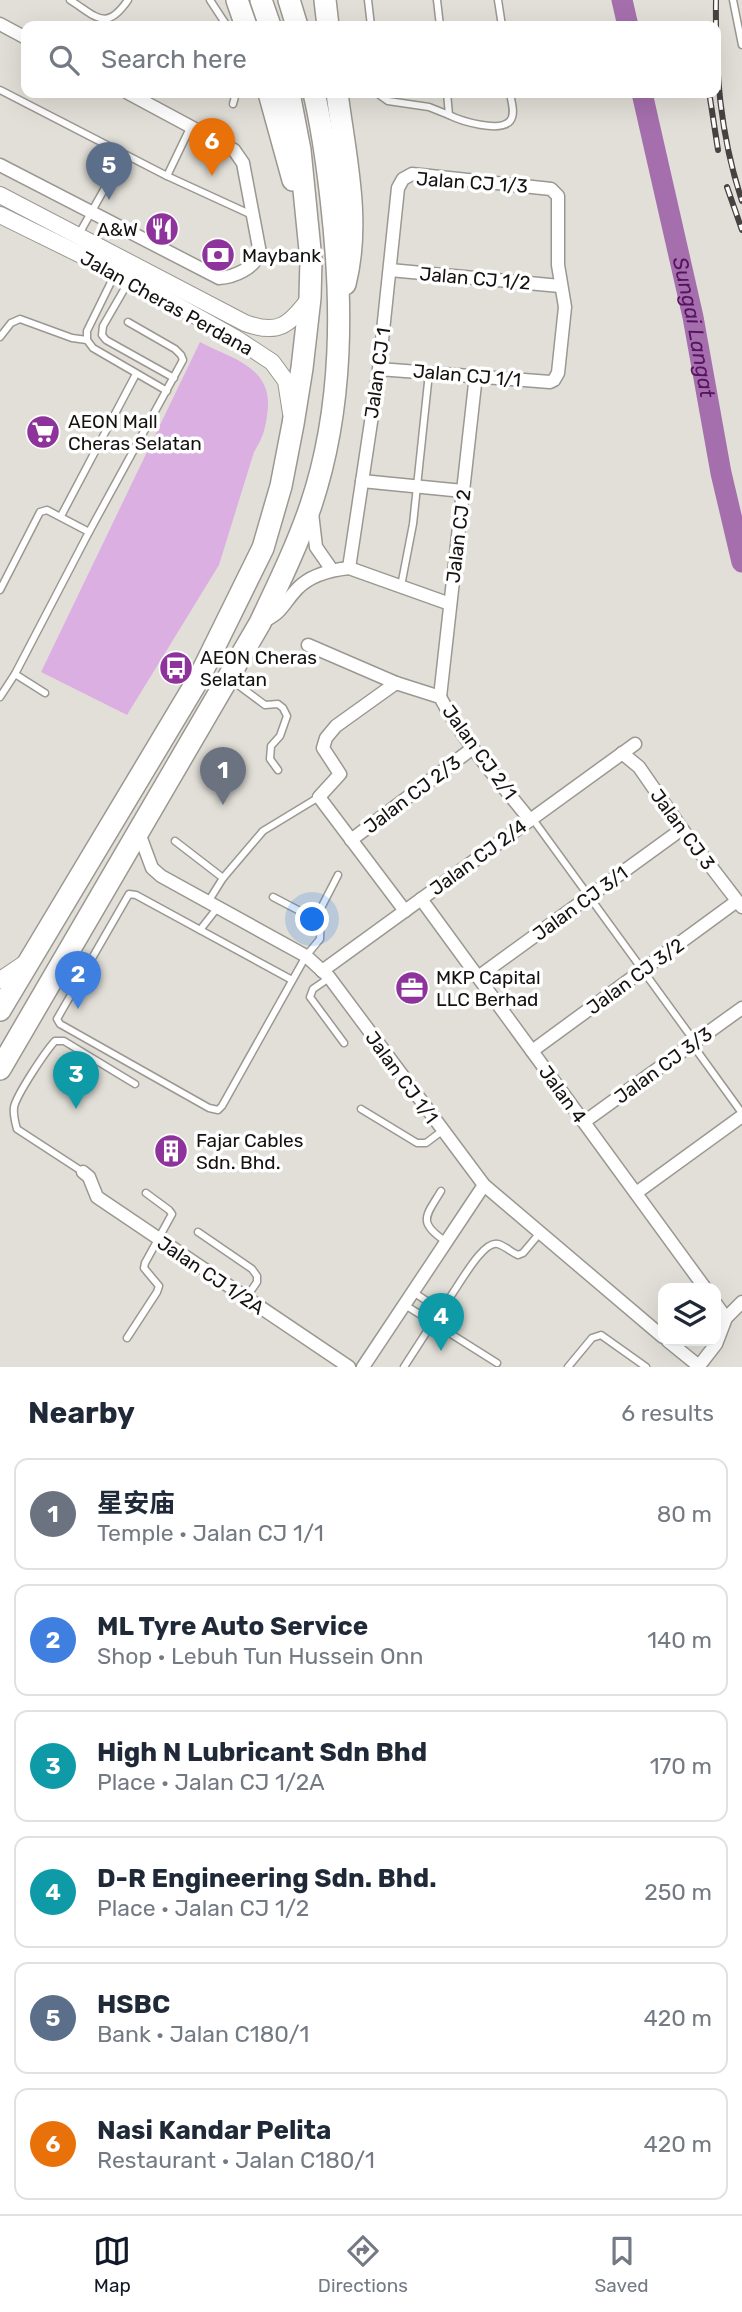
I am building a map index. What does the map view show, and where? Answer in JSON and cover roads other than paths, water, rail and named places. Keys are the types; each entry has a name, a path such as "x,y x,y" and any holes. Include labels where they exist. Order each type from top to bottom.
{"highway":[{"path":"237,0 244,21"},
{"path":"261,0 268,21"},
{"path":"289,0 296,21"},
{"path":"325,0 327,21"},
{"path":"270,98 307,222"},
{"path":"0,1010 200,678 263,548 281,486 293,424 310,298 311,260 300,150 290,98"},
{"path":"0,1069 260,624 311,505 326,445 336,388 340,303 327,161 315,98"},
{"path":"338,98 353,214 351,259 340,303"}],"street":[{"path":"0,24 21,35"},
{"path":"0,165 219,278 235,276 257,260 260,245 243,163 234,150 138,98"},
{"name":"Jalan CJ 1/3","path":"404,179 412,174 551,189 558,196 560,286"},
{"name":"Jalan CJ 1","path":"349,568 379,369 398,188 404,179"},
{"name":"Jalan Cheras Perdana","path":"0,195 261,329 284,325 293,319 310,298"},
{"name":"Jalan Cheras Perdana","path":"0,215 123,276 237,339 272,362 285,381 293,424"},
{"name":"Jalan CJ 1/2","path":"390,270 560,286"},
{"name":"Jalan CJ 1/1","path":"379,369 550,382 558,373 565,315 560,286"},
{"name":"Jalan CJ 2","path":"440,697 476,375"},
{"path":"362,481 463,491"},
{"path":"311,505 316,547 332,570"},
{"path":"260,624 283,610 295,590 304,582 332,570 349,568 450,604"},
{"name":"Jalan CJ 2/1","path":"308,645 396,683 440,697 473,748 531,819"},
{"path":"396,683 336,726 326,737 323,748 340,774 319,797 405,911"},
{"name":"Jalan CJ 2/4","path":"326,974 421,899 635,744"},
{"name":"Jalan CJ 2/3","path":"351,840 473,748"},
{"name":"Jalan CJ 3","path":"622,753 639,767 682,829 740,904"},
{"name":"Jalan CJ 3/1","path":"478,977 682,829"},
{"name":"Jalan CJ 1/1","path":"139,833 152,868 161,876 306,956 326,974 484,1185 658,1333"},
{"name":"Jalan 4","path":"421,899 701,1283"},
{"name":"Jalan CJ 3/2","path":"532,1051 740,904"},
{"path":"0,980 33,958"},
{"name":"Jalan CJ 3/3","path":"584,1122 742,1008"},
{"path":"636,1194 742,1115"},
{"name":"Jalan CJ 1/2A","path":"83,1172 89,1177 97,1197 349,1367"},
{"path":"363,1367 484,1185"},
{"path":"674,1346 696,1366 716,1344 726,1318 742,1302"},
{"path":"721,1311 726,1318"}],"lane":[{"path":"69,0 107,20 116,17 128,0"},
{"path":"210,0 224,21"},
{"path":"368,0 370,21"},
{"path":"437,0 439,21"},
{"path":"498,0 501,21"},
{"path":"733,0 742,45"},
{"path":"0,90 167,176 254,216"},
{"path":"233,104 235,98"},
{"path":"384,98 388,101 429,107 462,122 502,126 511,120 511,98"},
{"path":"447,98 449,115"},
{"path":"167,176 191,126"},
{"path":"78,236 124,154"},
{"path":"123,276 88,331 88,340 93,348 167,391"},
{"path":"123,276 102,334 106,340 174,378"},
{"path":"0,337 11,323 20,319 72,338 88,340"},
{"path":"0,697 15,674 183,360 181,355 128,322"},
{"path":"401,586 413,524 429,372"},
{"path":"61,516 136,374"},
{"path":"0,590 40,512 47,510 89,532"},
{"path":"15,674 45,693"},
{"path":"229,678 265,705 278,704 288,716 280,736 271,746 270,759 278,770"},
{"path":"200,930 223,878 263,831 319,797"},
{"path":"531,819 643,970 742,1115"},
{"path":"175,841 223,878"},
{"path":"292,980 136,895 129,894 57,1019 60,1024 83,1037 209,1108 218,1110 306,956 320,939 321,908 338,875"},
{"path":"273,897 319,921"},
{"path":"326,974 313,989 310,997 344,1044"},
{"path":"83,1172 17,1129 14,1104 24,1087 55,1041 64,1041 135,1084"},
{"path":"361,1109 416,1143 426,1143 442,1131"},
{"path":"441,1191 426,1217 426,1223 431,1232 447,1242"},
{"path":"127,1338 157,1292 159,1286 144,1268 172,1214 146,1193"},
{"path":"198,1232 252,1269 257,1276 257,1282 246,1298"},
{"path":"413,1292 439,1309 442,1308 482,1250 499,1244 517,1255 523,1253 539,1234"},
{"path":"405,1305 497,1363"},
{"path":"404,1367 433,1322"},
{"path":"568,1367 592,1338 601,1335 646,1367"}],"waterway":[{"name":"Sungai Langat","path":"622,0 627,21"},
{"name":"Sungai Langat","path":"643,98 693,317 721,473 742,562"}],"railway":[{"path":"716,0 716,21"},
{"path":"710,98 718,150"},
{"path":"720,98 729,151 742,201"},
{"path":"727,187 742,230"}],"place":[{"name":"Nasi Kandar Pelita","path":"212,176"},
{"name":"HSBC","path":"109,200"},
{"name":"A&W","path":"162,229"},
{"name":"Maybank","path":"218,255"},
{"name":"AEON Mall Cheras Selatan","path":"43,432"},
{"name":"AEON Cheras Selatan","path":"176,668"},
{"name":"星安庙","path":"223,805"},
{"name":"MKP Capital LLC Berhad","path":"412,988"},
{"name":"ML Tyre Auto Service","path":"78,1009"},
{"name":"High N Lubricant Sdn Bhd","path":"76,1109"},
{"name":"Fajar Cables Sdn. Bhd.","path":"171,1151"},
{"name":"D-R Engineering Sdn. Bhd.","path":"441,1351"}]}
